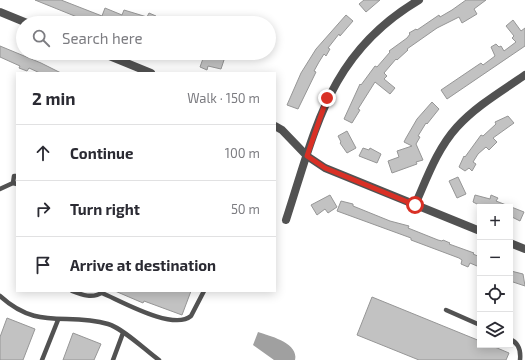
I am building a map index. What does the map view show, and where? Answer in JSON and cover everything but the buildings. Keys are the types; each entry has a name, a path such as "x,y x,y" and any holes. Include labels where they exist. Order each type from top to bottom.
{"street":[{"path":"286,220 327,98 352,57 370,37 392,17 418,0"},
{"path":"0,12 16,18"},
{"path":"119,60 149,72"},
{"path":"415,205 438,155 457,127 479,106 525,75"},
{"path":"276,127 282,130 307,156 325,168 477,230"},
{"path":"513,244 525,249"}],"lane":[{"path":"0,188 15,183"},
{"path":"75,292 85,296 103,292 161,319 173,321 187,319 191,316 203,292"},
{"path":"0,296 22,312 40,319 91,320 110,325 159,360"},
{"path":"446,310 477,324"},
{"path":"42,360 58,320"},
{"path":"113,360 123,333"},
{"path":"513,341 521,352 520,360"}],"shaded area":[{"path":"258,332 276,338 288,345 293,349 295,360 274,360 253,345"}],"route":[{"path":"327,98 307,156 325,168 415,205"}]}
